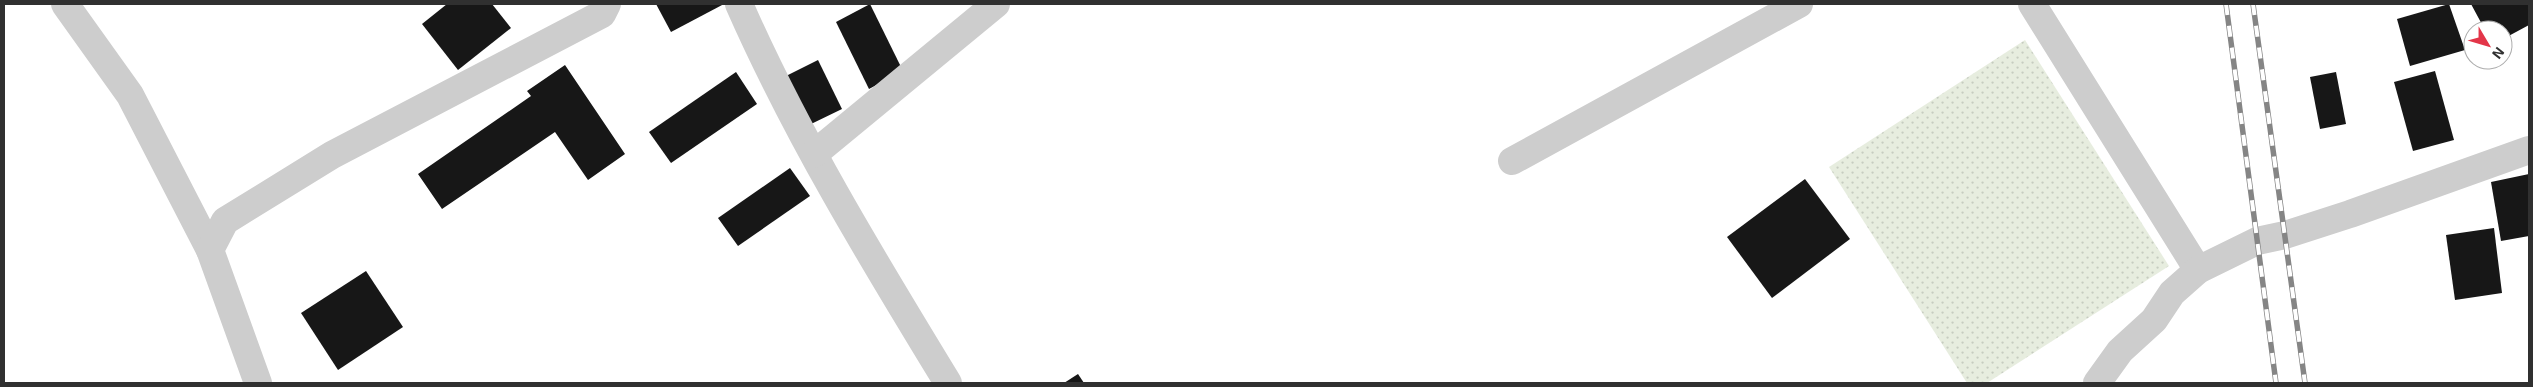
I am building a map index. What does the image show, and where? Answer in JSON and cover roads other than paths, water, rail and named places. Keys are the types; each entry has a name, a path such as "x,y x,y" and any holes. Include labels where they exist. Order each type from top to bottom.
{"street":[{"path":"65,4 130,95 210,250 258,383"},
{"path":"210,250 225,221 332,156 602,14 607,4"},
{"path":"740,4 765,62 858,235 948,383"},
{"path":"814,154 996,4"},
{"path":"1512,161 1799,4"},
{"path":"2032,4 2198,270"},
{"path":"2097,383 2120,351 2154,320 2172,293 2198,270 2257,241 2285,235 2350,214 2529,150"}],"railway":[{"path":"2226,4 2276,383"},
{"path":"2253,4 2305,383"}]}
